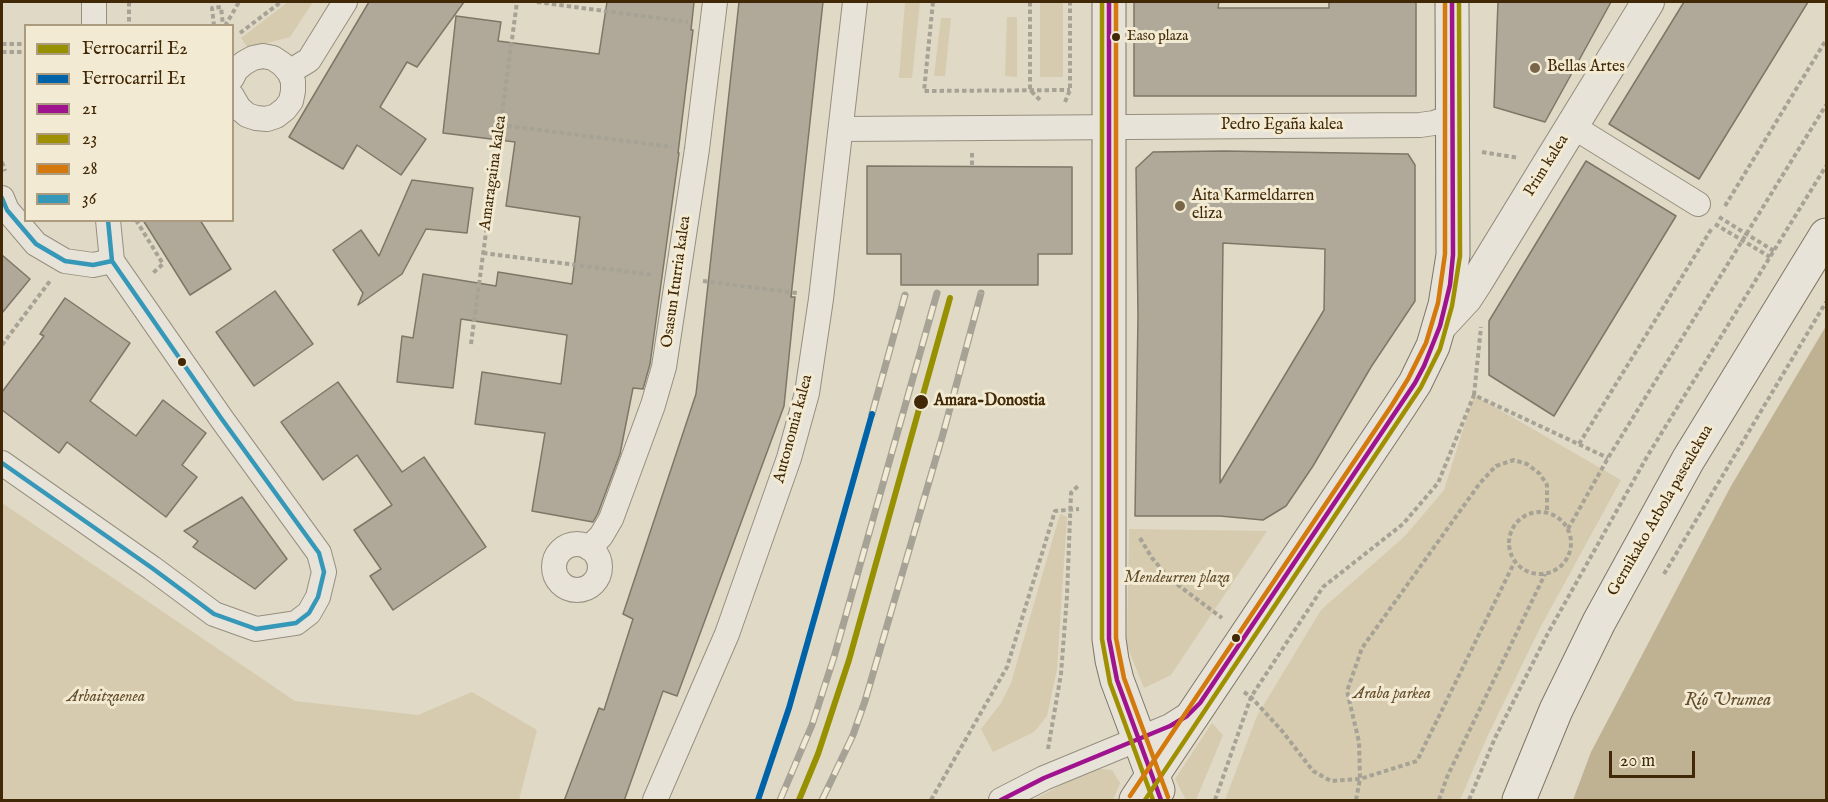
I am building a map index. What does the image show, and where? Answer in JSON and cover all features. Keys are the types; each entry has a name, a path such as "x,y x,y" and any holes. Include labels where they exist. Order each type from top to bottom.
{"main road":[{"path":"1108,2 1109,629 1112,660 1139,739 1148,794"},
{"path":"1148,794 1200,703 1415,383 1440,326 1450,285 1453,255 1452,2"},
{"name":"Gernikako Arbola pasealekua","path":"1520,801 1556,710 1599,622 1688,460 1827,235"}],"street":[{"path":"94,2 94,24"},
{"path":"289,72 309,60 345,2"},
{"name":"Osasun Iturria kalea","path":"590,548 601,536 611,519 659,386 668,348 697,149 715,2"},
{"name":"Autonomia kalea","path":"655,801 727,634 789,458 807,393 821,299 855,2"},
{"name":"Prim kalea","path":"1440,326 1466,298 1477,281 1648,2"},
{"path":"234,74 244,63 253,58 273,58 289,72 293,81 291,101 285,110 267,119 247,115 234,99"},
{"name":"Pedro Egaña kalea","path":"1109,126 1420,125 1453,116"},
{"path":"841,129 1109,126"},
{"path":"1572,126 1708,210"},
{"path":"2,198 7,210 36,244 65,261 93,265 112,261"},
{"path":"2,463 214,614 256,629 296,623 309,613 318,597 324,572 319,553 221,418 112,261 108,222"},
{"path":"1001,801 1044,778 1170,726 1187,716 1200,703"},
{"path":"1101,755 1121,758 1129,764 1136,771 1148,794"}],"path":[{"path":"129,2 129,24"},
{"path":"225,24 238,2"},
{"path":"239,34 281,2"},
{"name":"Amaragaina kalea","path":"471,344 517,2"},
{"path":"537,2 694,23"},
{"path":"933,2 924,91 1070,90"},
{"path":"1062,108 1070,90 1070,2"},
{"path":"214,24 212,8 221,7 224,24"},
{"path":"1579,444 1708,210 1827,40"},
{"path":"2,44 24,44"},
{"path":"2,52 24,52"},
{"path":"1568,529 1608,458 1827,105"},
{"path":"500,125 678,147"},
{"path":"2,162 5,171"},
{"path":"1708,210 1774,251"},
{"path":"132,290 163,264 137,222"},
{"path":"483,253 797,293"},
{"path":"2,345 65,261"},
{"path":"1662,576 1827,302"},
{"path":"1215,801 1251,697 1323,587 1403,524 1438,483 1474,394 1608,458"},
{"path":"1356,801 1360,779 1359,742 1347,691 1362,648 1480,483 1496,466 1514,460 1527,464 1540,474 1547,485 1547,513"},
{"path":"931,801 1007,667 1055,511 1071,508 1126,512 1152,558 1170,579 1223,619"},
{"path":"1547,513 1555,516 1568,529 1571,548 1568,557 1554,571 1545,574 1528,572 1515,561 1509,544 1510,535 1520,519 1528,514 1547,513"},
{"path":"1220,674 1251,697 1284,732 1312,771 1331,781 1360,779 1417,761 1515,561"},
{"path":"1439,801 1447,777 1545,574"}],"green space":[{"path":"288,2 313,2 290,37 248,48 241,38"},
{"path":"905,2 920,2 912,78 899,78"},
{"path":"1040,2 1063,2 1063,77 1040,77"},
{"path":"1007,17 1017,17 1017,77 1005,76"},
{"path":"941,18 951,18 945,76 934,76"},
{"name":"Araba parkea","path":"1474,395 1621,480 1540,628 1488,735 1460,800 1225,800 1257,716 1321,610 1405,536 1444,490"},
{"name":"Arbaitzaenea","path":"2,503 295,701 418,715 472,692 537,730 519,800 2,800"},
{"path":"1060,514 1067,517 1057,669 1047,716 1034,732 993,752 981,729 1001,703 1011,683"},
{"name":"Mendeurren plaza","path":"1129,529 1267,531 1171,675 1144,688 1127,646"},
{"path":"1212,723 1223,735 1196,800 1186,800 1175,779"},
{"path":"1093,768 1112,770 1120,783 1113,800 1033,800"}],"water":[{"name":"Río Urumea","path":"1826,326 1826,800 1573,800 1591,752 1731,486"}],"building":[{"path":"369,2 464,2 417,67 407,62 380,107 426,139 401,175 357,145 343,169 289,137"},
{"path":"607,2 694,2 679,153 650,364 643,389 633,388 620,454 593,522 532,511 545,433 475,424 482,372 561,384 567,335 461,319 453,388 397,382 402,336 413,338 423,274 496,286 498,272 572,284 580,217 506,206 515,142 443,133 456,16 501,22 498,41 599,54"},
{"path":"739,2 823,2 791,297 795,297 784,406 677,696 663,691 624,801 564,801 599,708 604,710 633,619 623,614 696,394"},
{"path":"1134,2 1219,2 1218,8 1329,8 1329,2 1416,2 1416,96 1134,96"},
{"name":"Bellas Artes","path":"1498,2 1611,2 1545,122 1494,107"},
{"path":"1684,2 1808,2 1699,179 1609,124"},
{"path":"1153,152 1408,154 1415,165 1415,301 1371,367 1313,466 1286,506 1263,520 1220,516 1135,516 1138,315 1136,168","holes":["1223,243 1325,249 1324,310 1220,483"]},
{"path":"1586,161 1676,216 1554,416 1489,375 1489,321"},
{"path":"867,166 1072,167 1072,254 1038,254 1038,285 901,285 901,254 867,254"},
{"path":"412,180 473,188 467,233 426,229 402,274 358,305 363,293 333,250 361,230 379,256"},
{"path":"144,222 201,222 231,269 190,295"},
{"path":"2,255 30,279 2,313"},
{"path":"275,291 313,344 254,386 216,332"},
{"path":"65,298 130,343 90,401 136,436 163,400 206,433 182,465 197,477 166,517 67,442 59,453 2,410 2,392 44,336 40,334"},
{"path":"338,382 402,472 424,457 486,547 393,610 370,576 381,569 354,530 392,505 357,455 323,480 281,422"},
{"path":"242,497 287,559 255,589 193,547 198,541 184,531"}],"railway":[{"path":"780,800 812,725 834,657 937,293"},
{"path":"822,800 853,735 865,701 943,434 981,293"},
{"path":"872,414 905,295"}],"rail line":[{"name":"E2","path":"799,800 818,754 849,660 950,298"},
{"name":"E1","path":"758,800 789,708 872,414"}],"transit line":[{"name":"23","path":"1102,2 1102,639 1110,683 1153,800"},
{"name":"21","path":"1109,2 1109,639 1117,680 1161,800"},
{"name":"28","path":"1116,2 1116,638 1124,678 1168,797"},
{"name":"28","path":"1130,796 1392,405 1426,343 1438,303 1445,254 1445,2"},
{"name":"21","path":"1001,800 1044,778 1170,726 1187,716 1200,703 1415,383 1440,326 1450,285 1453,255 1452,2"},
{"name":"23","path":"1145,800 1421,387 1440,349 1452,306 1460,256 1459,2"},
{"name":"36","path":"2,198 7,210 36,244 65,261 93,265 112,261"},
{"name":"36","path":"2,463 214,614 256,629 296,623 309,613 318,597 324,572 319,553 221,418 112,261 108,222"}],"place":[{"name":"Easo plaza","path":"1116,37"},
{"name":"Bellas Artes","path":"1535,68"},
{"name":"Aita Karmeldarren eliza","path":"1180,206"},
{"name":"Amara-Donostia","path":"921,402"}]}
